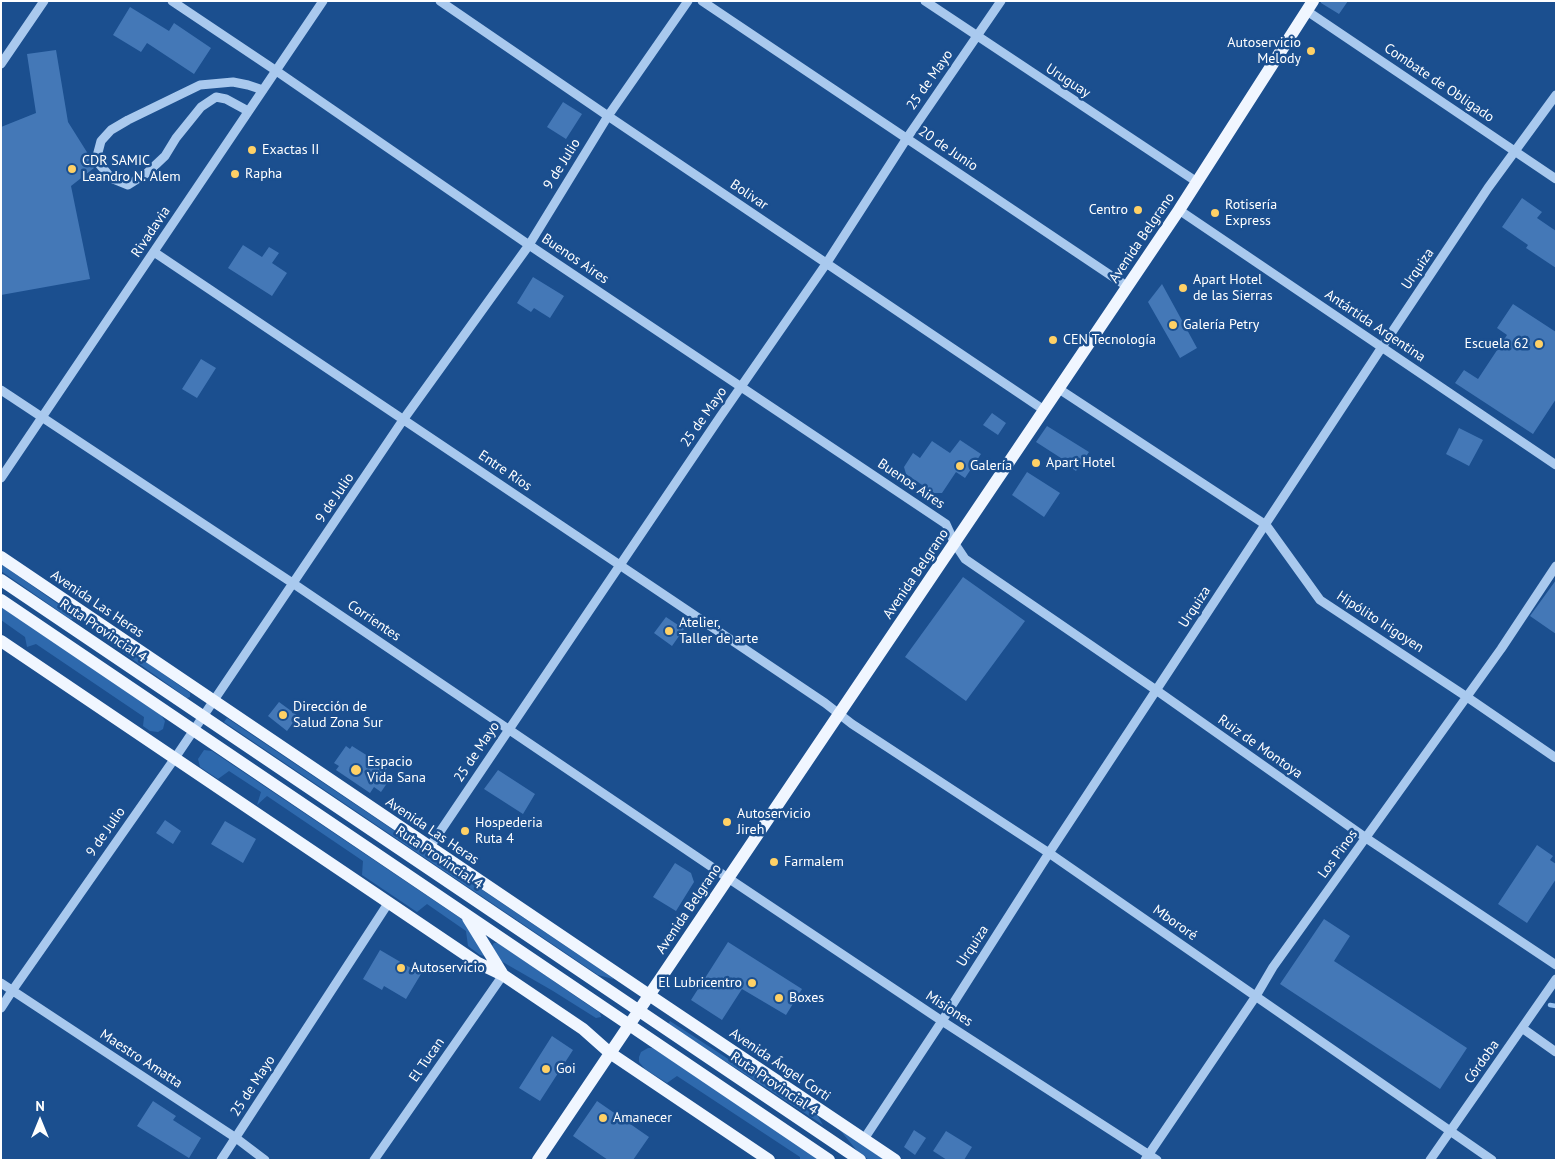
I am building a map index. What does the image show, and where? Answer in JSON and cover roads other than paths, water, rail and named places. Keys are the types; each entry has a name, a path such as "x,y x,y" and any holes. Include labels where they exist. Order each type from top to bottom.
{"main road":[{"name":"Avenida Belgrano","path":"538,1160 1128,287 1310,6"},
{"name":"Avenida Las Heras","path":"1,557 648,996"},
{"name":"Ruta Provincial 4","path":"1,580 856,1157"},
{"path":"1,600 829,1160"},
{"path":"76,608 102,648"},
{"path":"1,641 478,963 502,975 592,1036 610,1053 769,1160"},
{"path":"465,914 502,975"},
{"name":"Avenida Ángel Corti","path":"648,996 895,1160"},
{"path":"816,1107 856,1157"}],"street":[{"path":"1,64 44,1"},
{"name":"Buenos Aires","path":"172,1 528,245 742,386 946,524 955,544"},
{"name":"Rivadavia","path":"1,478 323,1"},
{"name":"Bolivar","path":"440,1 1044,410"},
{"name":"9 de Julio","path":"1,1008 294,584 403,420 528,245 608,116 688,1"},
{"name":"20 de Junio","path":"702,1 1128,287"},
{"name":"Uruguay","path":"925,1 1197,182"},
{"name":"25 de Mayo","path":"429,848 826,264 906,138 1001,1"},
{"name":"Combate de Obligado","path":"1310,6 1556,179"},
{"path":"248,111 226,99 216,97 201,107 176,138 166,156 147,173 128,185 111,178 96,160 102,141 111,130 200,85 233,82 263,90"},
{"name":"Urquiza","path":"864,1139 1049,853 1382,347 1483,196 1556,95"},
{"name":"Antártida Argentina","path":"1179,210 1556,464"},
{"name":"Entre Ríos","path":"154,252 621,564 826,703 838,714"},
{"name":"Hipólito Irigoyen","path":"1059,389 1266,525 1320,600 1467,696 1556,758"},
{"name":"Corrientes","path":"1,390 294,584 728,878"},
{"name":"Ruiz de Montoya","path":"955,544 965,559 1156,690 1366,838 1556,965"},
{"name":"Los Pinos","path":"1150,1158 1273,967 1501,649 1556,566"},
{"name":"Mbororé","path":"838,714 1049,853 1492,1160"},
{"name":"Misiones","path":"728,878 1150,1158"},
{"name":"25 de Mayo","path":"221,1160 389,902"},
{"name":"El Tucan","path":"374,1160 502,975"},
{"name":"Córdoba","path":"1430,1160 1556,979"},
{"name":"Maestro Amatta","path":"1,984 236,1138 266,1160"},
{"path":"1522,1028 1556,1052"}],"waterway":[{"path":"1550,1005 1556,1006"}],"place":[{"name":"Autoservicio Melody","path":"1311,51"},
{"name":"Exactas II","path":"252,150"},
{"name":"CDR SAMIC Leandro N. Alem","path":"72,169"},
{"name":"Rapha","path":"235,174"},
{"name":"Centro","path":"1138,210"},
{"name":"Rotisería Express","path":"1215,213"},
{"name":"Apart Hotel de las Sierras","path":"1183,288"},
{"name":"Galería Petry","path":"1173,325"},
{"name":"CEN Tecnología","path":"1053,340"},
{"name":"Escuela 62","path":"1539,344"},
{"name":"Apart Hotel","path":"1036,463"},
{"name":"Galería","path":"960,466"},
{"name":"Atelier, Taller de arte","path":"669,631"},
{"name":"Dirección de Salud Zona Sur","path":"283,715"},
{"name":"Espacio Vida Sana","path":"356,770"},
{"name":"Autoservicio Jireh","path":"727,822"},
{"name":"Hospederia Ruta 4","path":"465,831"},
{"name":"Farmalem","path":"774,862"},
{"name":"Autoservicio","path":"401,968"},
{"name":"El Lubricentro","path":"752,983"},
{"name":"Boxes","path":"779,998"},
{"name":"Goi","path":"546,1069"},
{"name":"Amanecer","path":"603,1118"}]}
